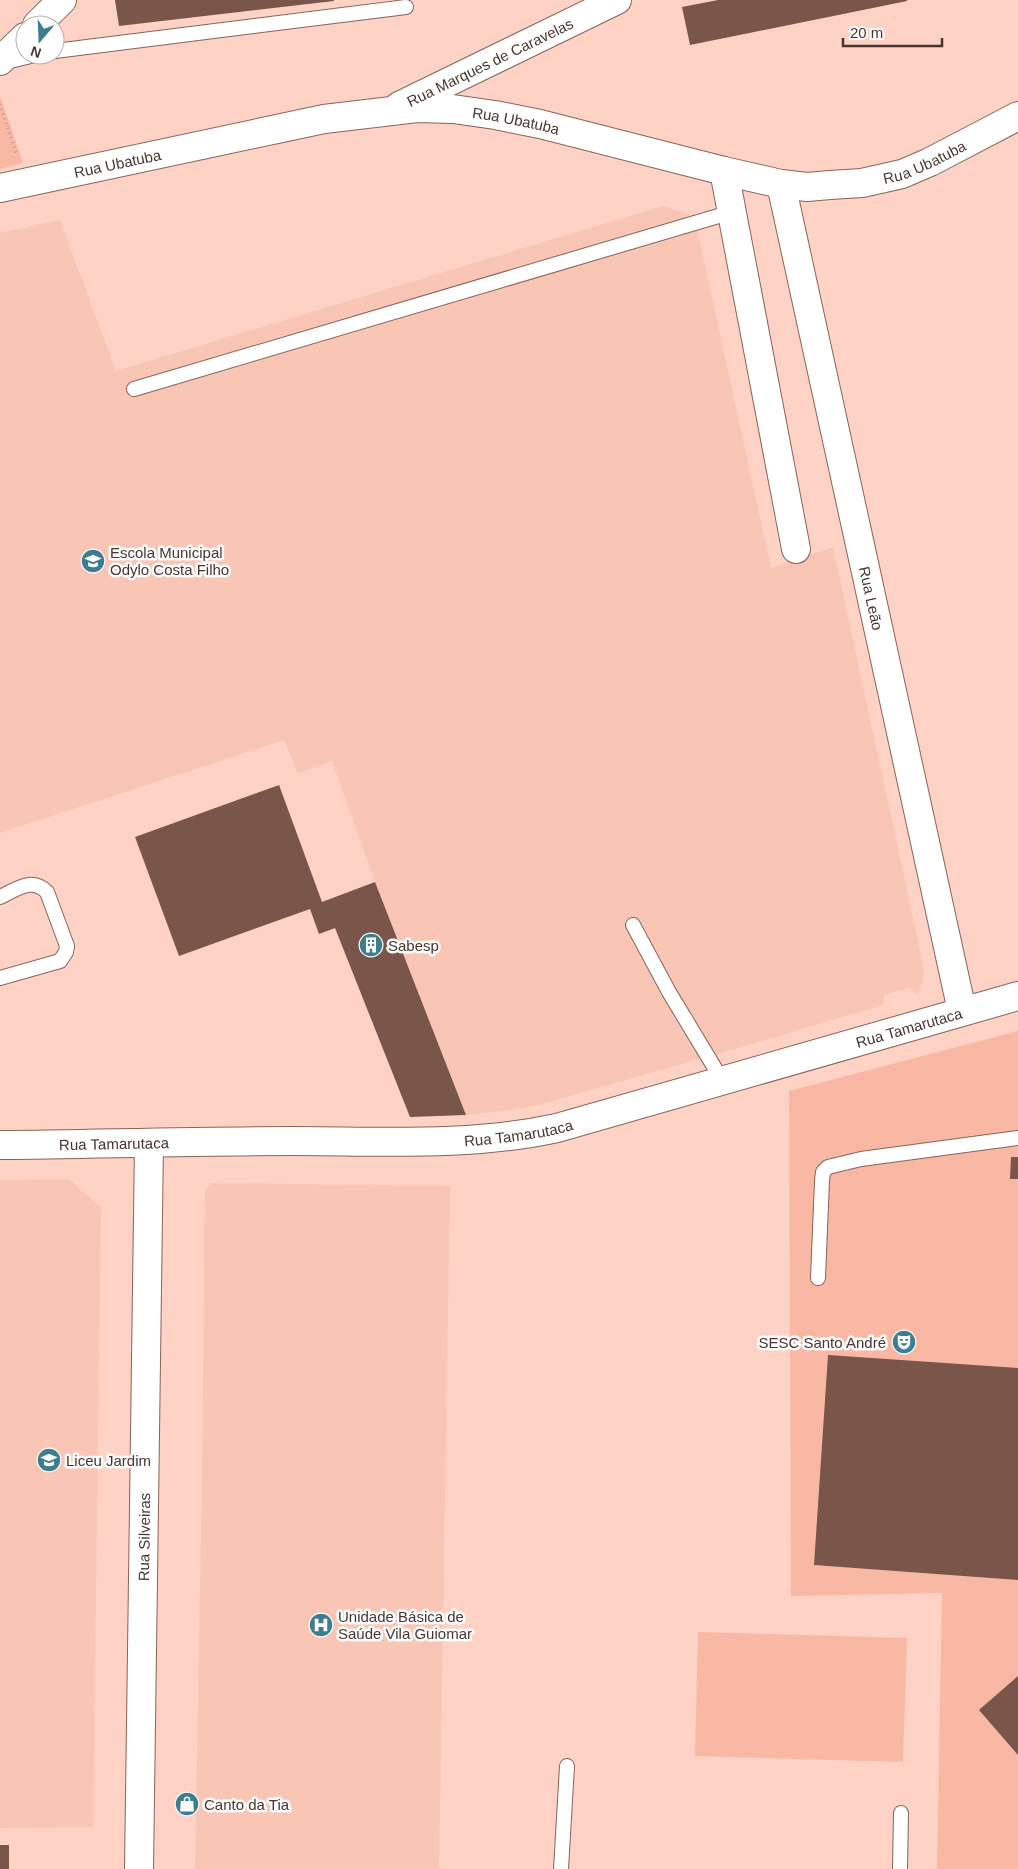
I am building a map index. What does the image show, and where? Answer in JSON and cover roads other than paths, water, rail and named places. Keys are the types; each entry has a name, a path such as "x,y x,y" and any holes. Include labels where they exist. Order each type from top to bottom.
{"street":[{"path":"47,15 62,0"},
{"name":"Rua Marques de Caravelas","path":"390,110 609,2"},
{"path":"0,62 15,47"},
{"name":"Rua Ubatuba","path":"0,188 324,119 417,108 453,109 540,124 724,172 781,184 807,187 862,183 902,174 930,162 1018,116"},
{"path":"724,172 796,549"},
{"name":"Rua Leão","path":"781,184 962,1011"},
{"name":"Rua Tamarutaca","path":"0,1145 212,1141 464,1142 497,1138 557,1128 1018,996"},
{"name":"Rua Silveiras","path":"140,1869 149,1143"}],"lane":[{"path":"65,50 406,7"},
{"path":"0,62 15,59"},
{"path":"134,389 732,212"},
{"path":"0,897 27,884 40,886 47,892 67,946 66,952 60,961 0,978"},
{"path":"633,925 669,992 722,1080"},
{"path":"818,1278 822,1181 823,1172 828,1167 861,1159 1018,1138"},
{"path":"561,1869 567,1766"},
{"path":"900,1869 901,1813"}],"place":[{"name":"Escola Municipal Odylo Costa Filho","path":"93,561"},
{"name":"Sabesp","path":"371,945"},
{"name":"SESC Santo André","path":"904,1342"},
{"name":"Liceu Jardim","path":"49,1460"},
{"name":"Unidade Básica de Saúde Vila Guiomar","path":"321,1625"},
{"name":"Canto da Tia","path":"187,1804"}]}
